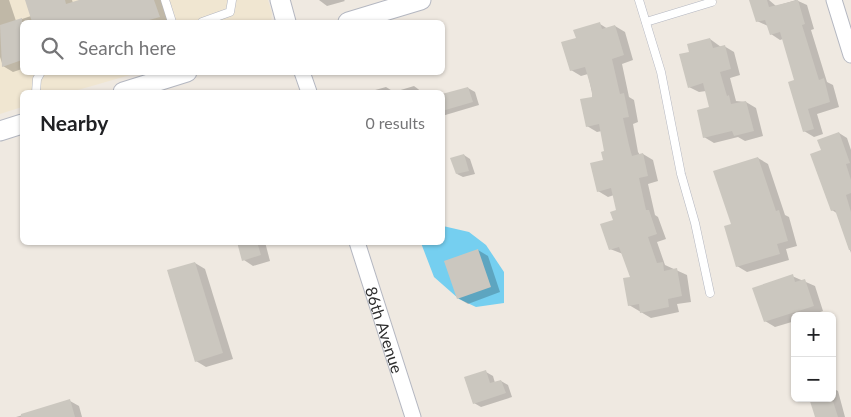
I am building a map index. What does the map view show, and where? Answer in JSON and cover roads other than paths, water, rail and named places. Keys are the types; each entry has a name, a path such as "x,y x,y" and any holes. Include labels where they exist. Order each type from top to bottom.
{"street":[{"path":"280,0 285,20"},
{"path":"355,20 421,0"},
{"path":"834,0 851,54"},
{"path":"129,90 178,75"},
{"path":"303,75 308,90"},
{"path":"0,131 20,125"},
{"name":"86th Avenue","path":"358,245 413,417"}],"lane":[{"path":"166,0 171,20"},
{"path":"208,20 230,12 232,0"},
{"path":"639,0 661,72 681,174 695,223 710,293"},
{"path":"646,22 712,2"},
{"path":"36,90 39,75"}],"water":[{"path":"445,226 469,232 486,245 504,272 504,303 476,307 459,299 434,277 422,245 445,245"}]}
